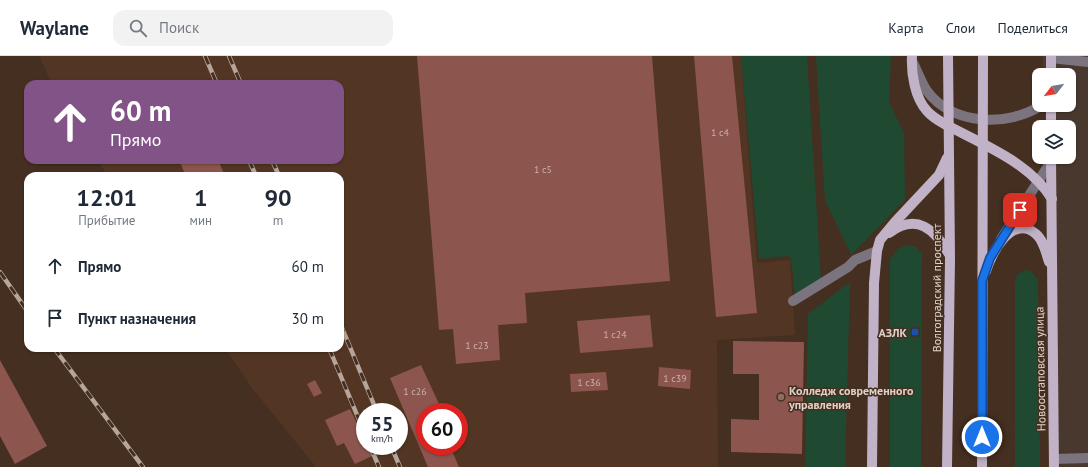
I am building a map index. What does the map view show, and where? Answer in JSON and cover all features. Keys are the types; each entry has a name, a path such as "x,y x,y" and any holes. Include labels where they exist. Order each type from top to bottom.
{"main road":[{"name":"Волгоградский проспект","path":"947,467 950,254 948,56"},
{"path":"982,467 983,56"},
{"path":"1051,57 1051,68"},
{"path":"912,58 916,91 927,112 948,126 1021,166 1038,180 1052,199"},
{"path":"872,467 874,283 877,251 880,240 906,209 939,175 948,156"},
{"name":"Новоостаповская улица","path":"1052,164 1054,463"},
{"path":"880,240 900,226 911,224 922,225 933,231 950,254"},
{"path":"982,281 990,258 997,246 1009,234 1018,229 1027,229 1036,234 1044,245 1052,271"}],"street":[{"path":"1051,57 1088,62"},
{"path":"912,58 927,92 948,110 963,116 982,120 1015,116 1032,111"},
{"path":"997,246 1048,164"},
{"path":"793,301 848,267 855,260 877,251"},
{"path":"1054,463 1088,458"}],"shaded area":[{"path":"39,56 741,56 757,263 790,260 795,335 717,340 718,467 316,467 252,388 228,352 344,352 344,172 105,172 100,164 344,164 344,80 50,80"},
{"path":"1043,56 1088,56 1088,467 1060,467 1047,164 1076,164 1076,120 1045,120 1045,112 1076,112 1076,68 1043,68"}],"green space":[{"path":"741,56 807,56 821,279 795,295 791,259 788,256 759,259"},
{"path":"816,56 891,56 889,102 904,133 905,200 851,255 825,200"},
{"path":"906,245 916,247 922,254 921,467 890,467 890,259 898,249"},
{"path":"1024,270 1031,271 1038,280 1040,467 1015,467 1015,281 1017,275"},
{"path":"850,282 845,467 805,467 808,314"}],"building":[{"path":"417,56 652,56 670,281 525,293 527,323 498,325 500,360 456,364 453,329 439,330"},
{"path":"694,56 732,56 757,313 716,317"},
{"path":"181,164 220,164 223,172 184,172"},
{"path":"650,315 653,347 580,353 577,321"},
{"name":"Колледж современного управления","path":"733,341 804,342 802,454 731,452 731,419 759,420 759,374 733,374"},
{"path":"0,360 47,446 15,464 0,436"},
{"path":"421,365 439,403 416,403 416,439 408,420 408,403 401,403 390,378"},
{"path":"659,367 691,370 690,389 658,386"},
{"path":"606,372 608,390 571,392 570,374"},
{"path":"315,380 322,393 314,397 307,384"},
{"path":"350,409 356,421 356,455 372,456 355,464 344,443 337,446 325,420"},
{"path":"423,455 454,455 459,467 428,467"}],"railway":[{"path":"205,56 215,80"},
{"path":"229,56 239,80"},
{"path":"251,164 254,172"},
{"path":"274,164 277,172"},
{"path":"0,272 24,306"},
{"path":"344,333 373,403"},
{"path":"57,352 143,467"},
{"path":"331,352 356,412"},
{"path":"374,455 379,467"},
{"path":"395,455 400,467"}],"place":[{"name":"АЗЛК","path":"915,332"},
{"name":"Колледж современного управления","path":"781,397"}],"route":[{"path":"982,437 982,281 990,258 1020,210"}]}
